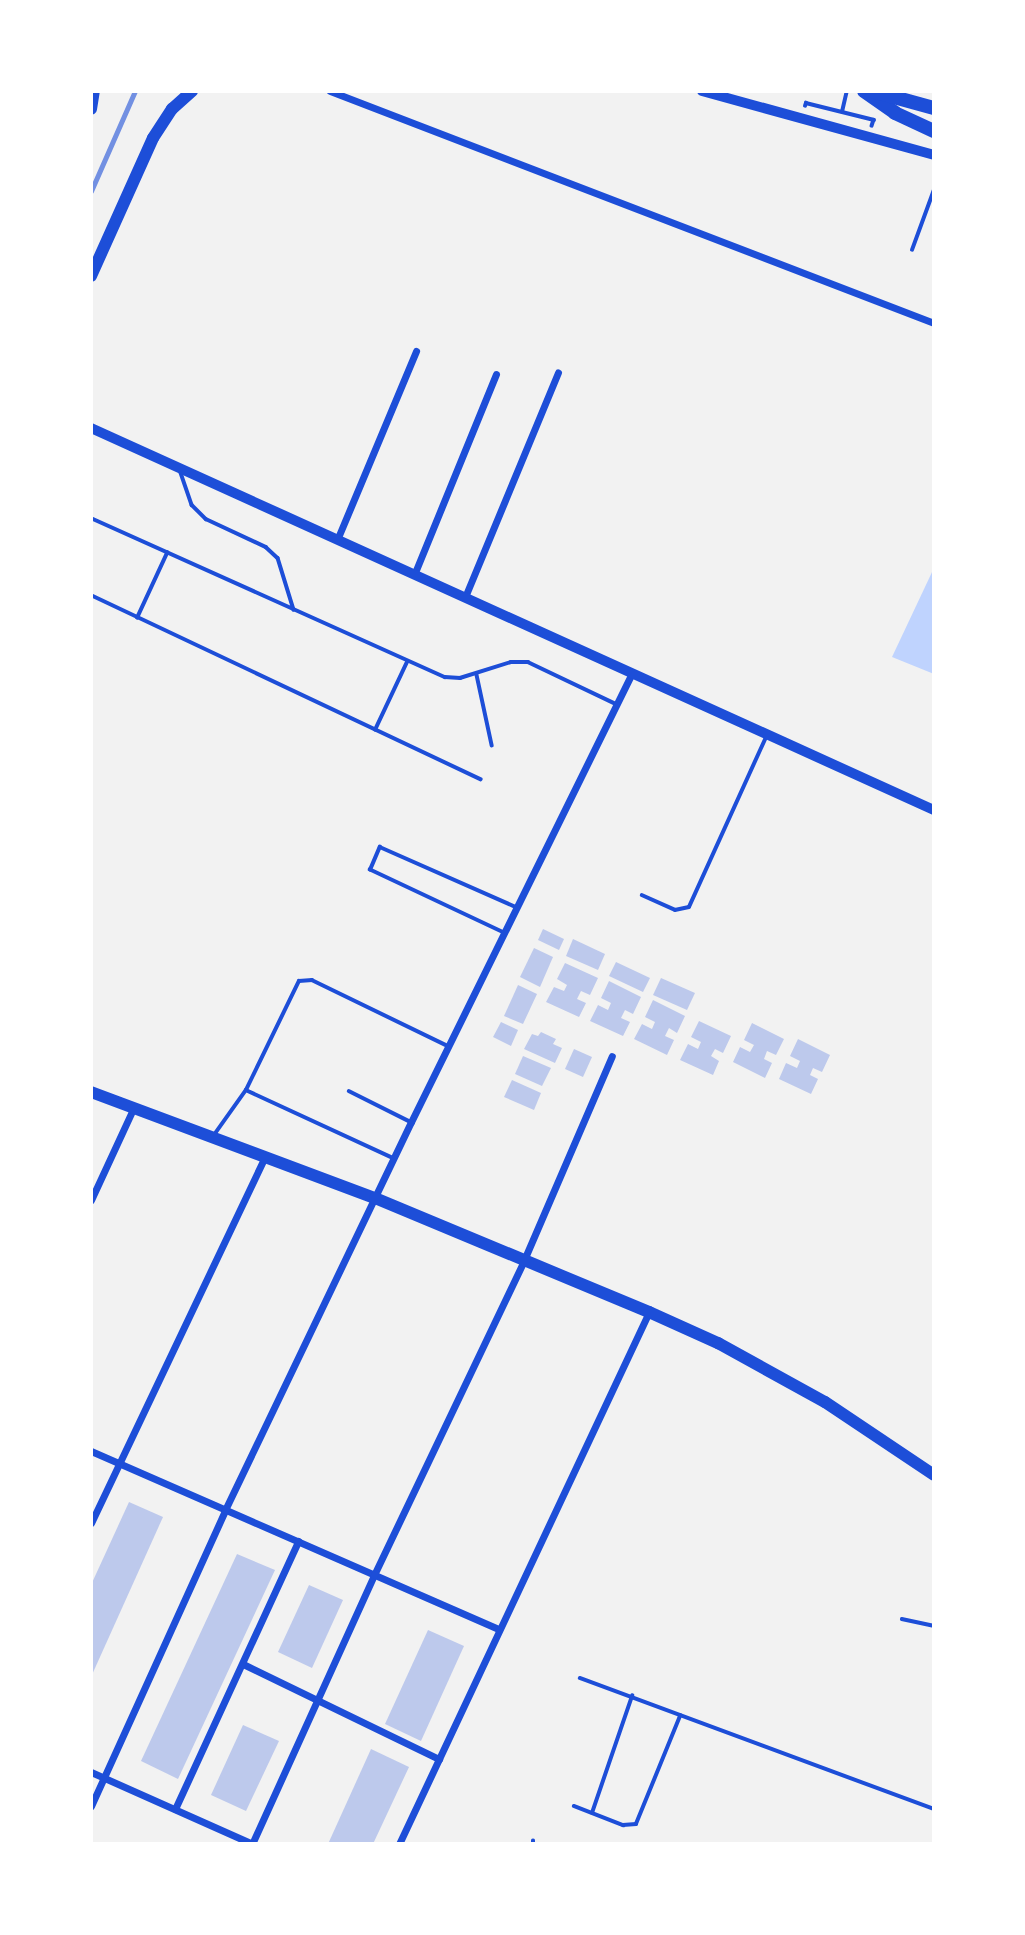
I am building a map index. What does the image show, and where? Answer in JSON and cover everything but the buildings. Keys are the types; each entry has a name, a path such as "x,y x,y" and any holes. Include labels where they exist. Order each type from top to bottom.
{"highway":[{"path":"864,91 895,113 934,131"},
{"path":"872,91 934,107"}],"main road":[{"path":"91,109 94,91"},
{"path":"91,276 153,138 172,109 192,91"},
{"path":"702,91 934,155"},
{"path":"91,1092 375,1198 718,1343 825,1402 934,1475"}],"street":[{"path":"330,91 934,323"},
{"path":"337,540 416,351"},
{"path":"465,597 558,373"},
{"path":"414,575 496,374"},
{"path":"91,428 934,810"},
{"path":"91,1806 225,1510 411,1122 632,673"},
{"path":"91,1772 253,1844 374,1574 524,1260 612,1056"},
{"path":"91,1200 134,1107"},
{"path":"91,1523 265,1156"},
{"path":"399,1844 649,1312"},
{"path":"91,1451 498,1629"},
{"path":"175,1809 298,1541"},
{"path":"243,1664 439,1759"}],"lane":[{"path":"912,250 934,190"},
{"path":"179,468 192,505 206,519 266,547 278,558 294,610"},
{"path":"91,518 444,677 477,675 511,662 528,662 616,704"},
{"path":"138,618 167,553"},
{"path":"91,595 481,779"},
{"path":"375,730 407,661"},
{"path":"477,675 492,745"},
{"path":"642,895 675,909 689,907 767,735"},
{"path":"504,933 369,870 380,847 516,907"},
{"path":"213,1137 246,1090 295,986 306,979 448,1046"},
{"path":"246,1090 394,1158"},
{"path":"349,1091 411,1122"},
{"path":"902,1619 934,1626"},
{"path":"580,1678 934,1809"},
{"path":"592,1813 632,1696"},
{"path":"574,1806 623,1825 636,1824 681,1715"}],"path":[{"path":"842,112 847,91"},
{"path":"806,103 874,120"}],"water":[{"path":"934,570 934,674 892,657"}],"railway":[{"path":"91,191 135,91"}]}
